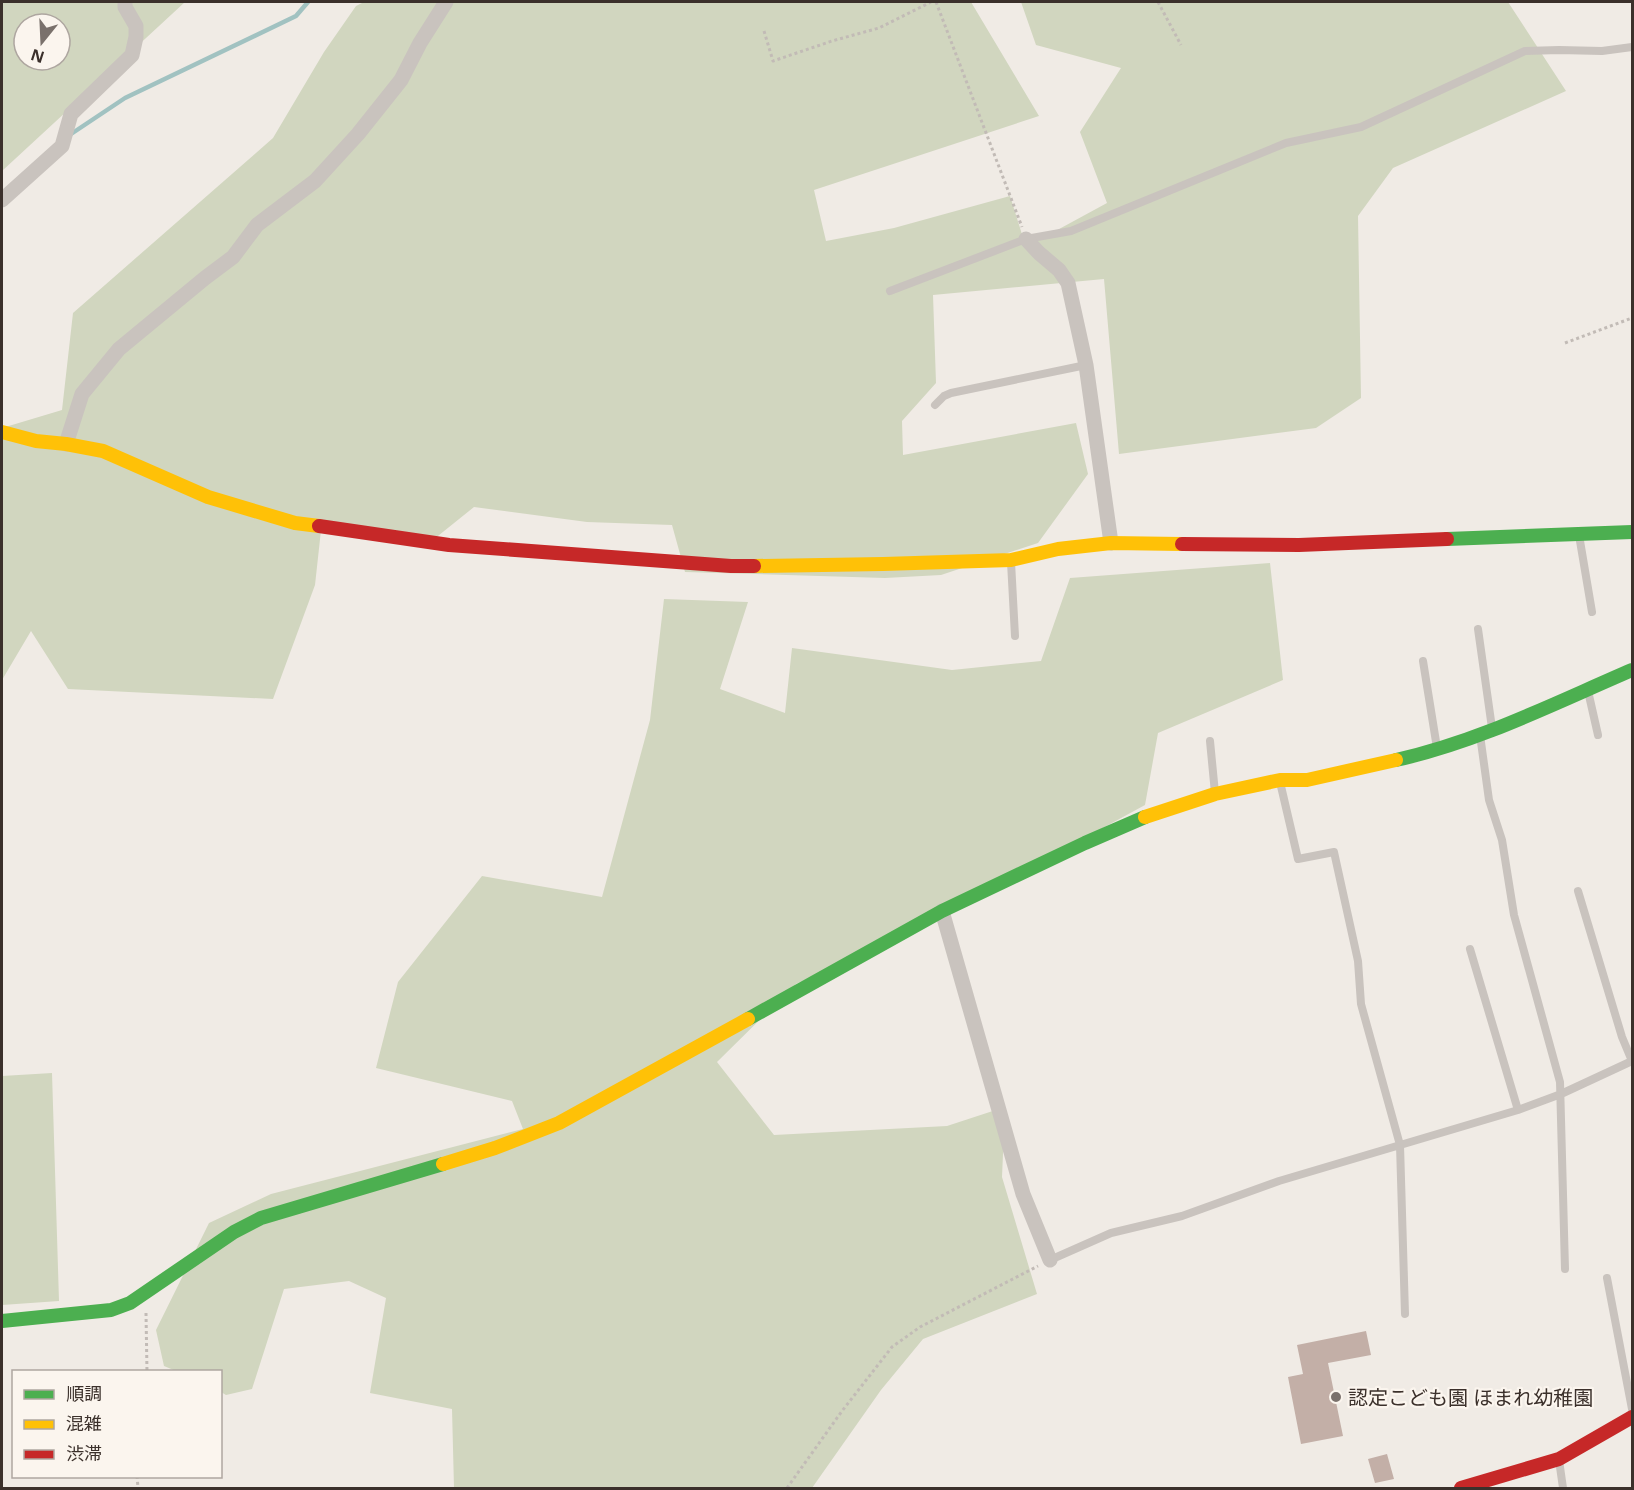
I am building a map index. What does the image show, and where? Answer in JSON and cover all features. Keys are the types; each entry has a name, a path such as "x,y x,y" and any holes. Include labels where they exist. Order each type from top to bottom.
{"street":[{"path":"2,200 62,146 71,114 132,55 136,26 125,7 125,2"},
{"path":"66,444 82,394 119,349 233,257 257,225 315,181 358,134 401,80 420,43 446,2"},
{"path":"1026,238 1059,270 1068,283 1086,365 1111,543"},
{"path":"2,432 36,441 103,451 208,497 295,523 449,545 730,566 1011,560 1058,549 1111,543 1299,546 1632,532"},
{"path":"2,1321 111,1310 130,1303 234,1232 261,1218 495,1148 559,1123 942,911 1085,843 1155,813 1215,794 1280,780 1307,780 1411,757 1486,732 1632,670"},
{"path":"942,911 1023,1194 1050,1260"},
{"path":"1461,1488 1559,1459 1632,1417"}],"lane":[{"path":"890,291 1026,238 1071,231 1286,143 1361,127 1526,51 1602,51 1632,47"},
{"path":"935,405 951,393 1086,365"},
{"path":"1578,534 1592,612"},
{"path":"1011,560 1015,636"},
{"path":"1478,628 1489,800 1502,840 1514,915 1560,1082 1565,1269"},
{"path":"1423,661 1437,749"},
{"path":"1588,690 1599,735"},
{"path":"1210,741 1215,794"},
{"path":"1280,780 1298,859 1334,852 1358,961 1361,1004 1400,1145 1406,1314"},
{"path":"1050,1260 1111,1233 1182,1216 1279,1181 1518,1110 1561,1094 1632,1061 1622,1037 1578,891"},
{"path":"1470,949 1518,1110"},
{"path":"1606,1278 1632,1409"},
{"path":"1559,1459 1563,1488"}],"path":[{"path":"764,31 772,61 879,28 931,2"},
{"path":"936,2 1026,238"},
{"path":"1158,2 1181,45"},
{"path":"1564,343 1632,318"},
{"path":"787,1488 842,1411 892,1347 920,1328 1050,1260"},
{"path":"146,1291 147,1370"}],"green space":[{"path":"2,2 185,2 2,171"},
{"path":"364,2 971,2 1039,116 814,190 826,241 894,228 1010,196 1026,247 1107,203 1080,132 1121,68 1036,45 1021,2 1508,2 1566,91 1393,168 1358,216 1361,398 1316,428 1119,454 1104,279 933,295 936,383 902,421 903,455 1076,423 1088,474 1038,543 941,575 885,578 685,572 672,525 587,522 474,507 423,548 322,521 315,585 273,699 68,689 31,631 2,680 2,428 62,410 73,313 273,138 324,52 356,6"},
{"path":"1270,563 1283,680 1158,733 1145,805 987,891 796,984 717,1062 774,1135 947,1126 1005,1107 1002,1177 1037,1294 923,1339 881,1390 812,1488 454,1488 452,1409 370,1393 386,1298 349,1281 284,1289 252,1389 226,1395 222,1393 222,1370 174,1370 164,1366 156,1330 209,1223 271,1194 523,1129 512,1101 376,1068 398,982 482,876 602,897 650,720 664,599 748,602 720,689 785,713 792,648 952,670 1041,661 1070,578"},
{"path":"52,1073 59,1301 2,1305 2,1076"}],"building":[{"path":"1366,1331 1371,1355 1328,1363 1343,1436 1301,1444 1288,1377 1303,1374 1297,1345"},
{"path":"1387,1454 1394,1479 1375,1483 1368,1459"}],"waterway":[{"path":"71,134 125,98 296,16 308,2"}],"traffic: fast":[{"path":"1447,539 1632,532"},
{"path":"1396,760 1457,743 1486,732 1632,670"},
{"path":"748,1019 942,911 1145,817"},
{"path":"2,1321 111,1310 130,1303 234,1232 261,1218 443,1164"}],"traffic: slow":[{"path":"2,432 36,441 103,451 208,497 295,523 319,526"},
{"path":"754,566 1011,560 1058,549 1111,543 1182,544"},
{"path":"1145,817 1215,794 1280,780 1307,780 1396,760"},
{"path":"443,1164 495,1148 559,1123 748,1019"}],"traffic: jam":[{"path":"319,526 449,545 754,566"},
{"path":"1182,544 1299,545 1447,539"},
{"path":"1461,1488 1559,1459 1632,1417"}],"place":[{"name":"認定こども園 ほまれ幼稚園","path":"1336,1397"}]}
